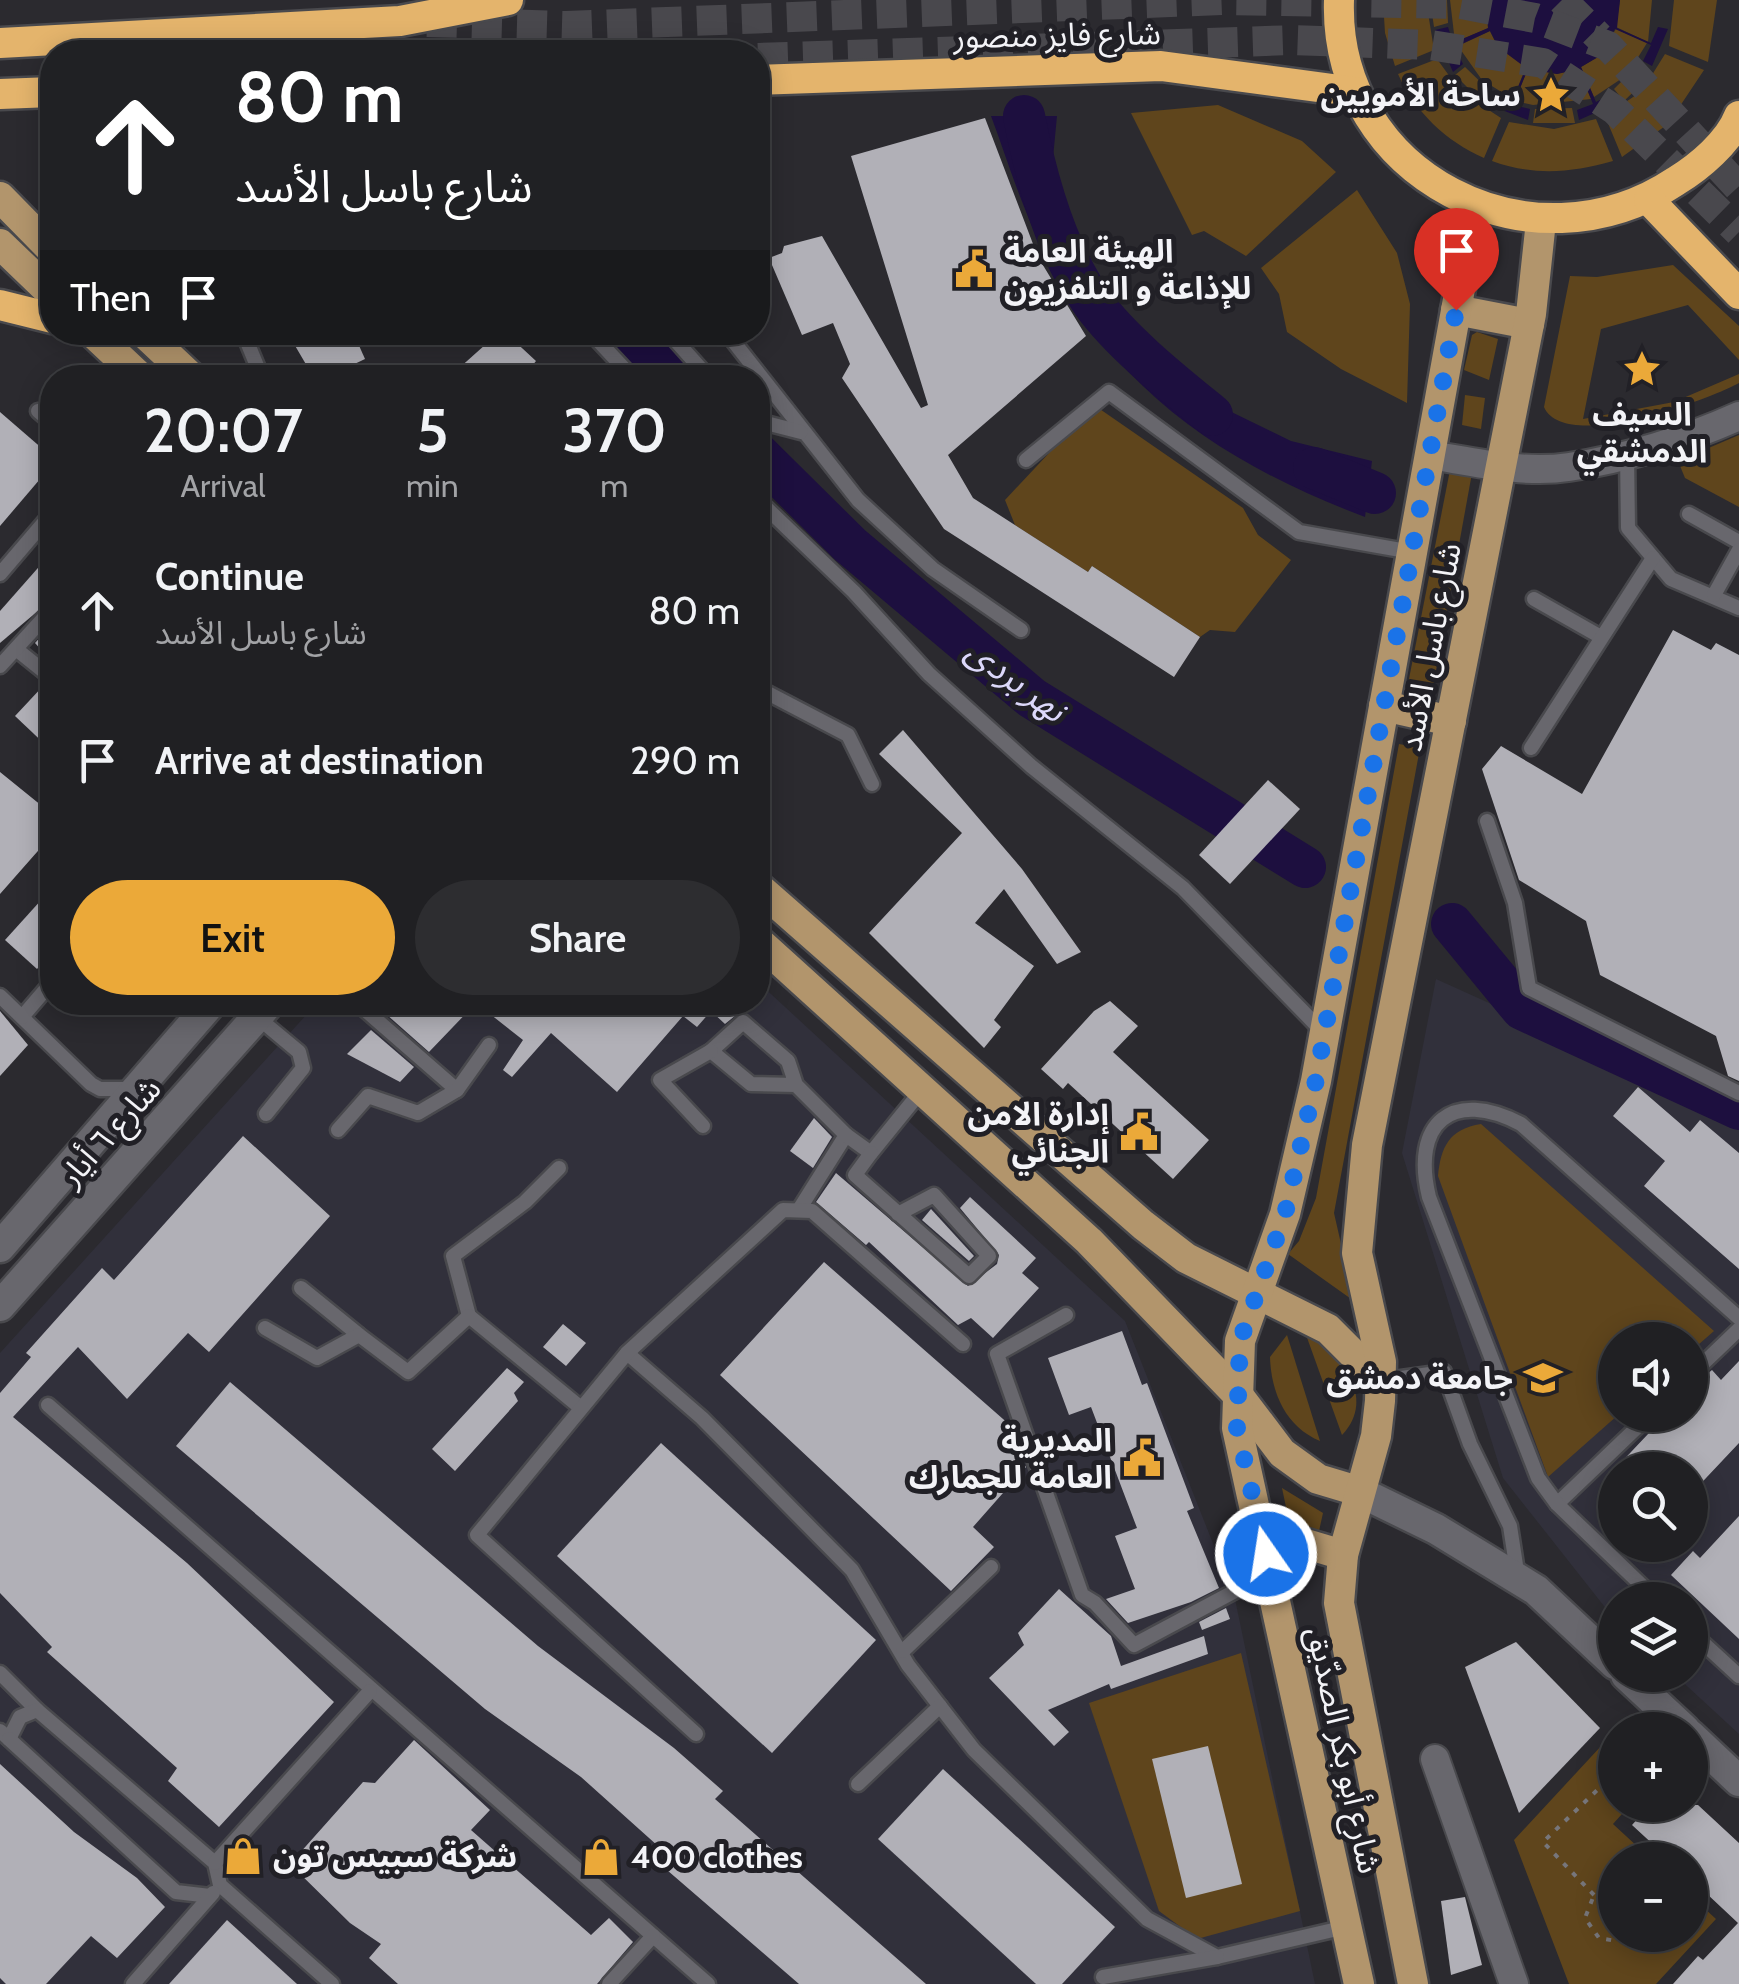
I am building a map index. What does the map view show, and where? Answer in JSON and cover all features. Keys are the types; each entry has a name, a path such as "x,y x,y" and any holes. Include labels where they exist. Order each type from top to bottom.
{"highway":[{"path":"55,40 400,21 508,0"},
{"path":"1339,0 1338,29 1355,92 1404,161 1475,206 1541,221 1596,218 1648,200 1698,168 1738,122"},
{"path":"0,43 40,41"},
{"name":"شارع فايز منصور","path":"770,80 1162,66 1355,92"},
{"path":"0,94 40,92"},
{"path":"1648,200 1739,294"},
{"path":"0,305 40,315"}],"main road":[{"path":"0,198 40,236"},
{"name":"شارع باسل الأسد","path":"1259,1297 1285,1214 1324,1033 1475,206"},
{"name":"شارع باسل الأسد","path":"1376,1436 1381,1362 1358,1253 1366,1146 1529,324 1541,221"},
{"path":"0,244 40,282"},
{"path":"1456,310 1529,324"},
{"path":"106,345 126,365"},
{"path":"157,345 178,365"},
{"path":"1384,706 1451,721"},
{"path":"770,898 1143,1225 1186,1258 1328,1329 1380,1381"},
{"path":"770,952 1088,1241 1238,1395 1282,1453 1300,1468 1436,1529 1536,1590 1598,1648"},
{"name":"شارع ٦ أيار","path":"9,1231 201,1015"},
{"name":"شارع ٦ أيار","path":"1,1303 172,1118 259,1015"},
{"path":"138,1088 172,1118"},
{"name":"شارع أبو بكر الصدّيق","path":"1259,1297 1240,1341 1237,1428 1358,1984"},
{"name":"شارع أبو بكر الصدّيق","path":"1376,1436 1343,1555 1339,1603 1412,1984"},
{"path":"1268,1564 1302,1543 1343,1555"},
{"path":"1644,1692 1666,1712"},
{"path":"1708,1752 1739,1781"}],"street":[{"path":"1430,455 1501,466 1567,468 1706,431 1739,416"},
{"path":"1435,1759 1514,1984"}],"lane":[{"path":"602,345 621,365"},
{"path":"680,345 697,365"},
{"path":"770,391 858,500 933,570 1021,630"},
{"path":"1026,460 1109,392 1299,532 1412,552"},
{"path":"770,424 801,432"},
{"path":"1627,452 1628,528 1671,579 1739,608"},
{"path":"770,512 854,592 928,674 1032,766 1184,888 1324,1033"},
{"path":"1688,514 1739,542"},
{"path":"0,574 40,527"},
{"path":"1714,595 1739,550"},
{"path":"1530,748 1653,558"},
{"path":"1534,600 1601,636"},
{"path":"0,666 40,622"},
{"path":"16,649 40,668"},
{"path":"770,694 848,735 872,784"},
{"path":"1487,820 1514,904 1529,988 1739,1093"},
{"path":"0,996 100,1090 138,1088"},
{"path":"22,1017 40,996"},
{"path":"266,1114 303,1068 299,1052 267,1015"},
{"path":"371,1015 458,1090"},
{"path":"703,1126 660,1080 711,1051 744,1022 788,1061 796,1085 871,1154"},
{"path":"338,1130 368,1096 418,1113 458,1090 489,1045"},
{"path":"711,1051 750,1084 796,1085"},
{"path":"898,1214 934,1195 989,1256 969,1276 898,1214 855,1176 922,1090"},
{"path":"1637,1582 1557,1504 1538,1478 1428,1197 1422,1169 1429,1138 1443,1117 1472,1106 1496,1111 1521,1124 1739,1318"},
{"path":"800,1208 846,1134"},
{"path":"559,1168 524,1202 453,1256 469,1316 581,1408"},
{"path":"696,1734 476,1535 627,1353 783,1210 812,1211 962,1344"},
{"path":"301,1288 408,1372 469,1316"},
{"path":"1066,1316 997,1354 1082,1594 1095,1602 1134,1645 1268,1564"},
{"path":"265,1328 318,1358 359,1334"},
{"path":"1708,1359 1739,1329"},
{"path":"627,1353 702,1418 852,1570 902,1651 974,1750 1146,1919 1217,1957"},
{"path":"1380,1381 1444,1372 1470,1444 1510,1526 1518,1579"},
{"path":"48,1406 708,1984"},
{"path":"1557,1504 1632,1432"},
{"path":"902,1651 992,1566"},
{"path":"1708,1648 1739,1676"},
{"path":"0,1673 37,1710 214,1863"},
{"path":"133,1984 215,1890 214,1863 370,1691"},
{"path":"858,1784 940,1706"},
{"path":"37,1710 20,1717 5,1735 176,1892 215,1890 332,1984"},
{"path":"1103,1978 1346,1928"},
{"path":"609,1984 653,1936"}],"path":[{"path":"1594,1895 1543,1842 1598,1789"},
{"path":"1594,1895 1598,1894"},
{"path":"1594,1895 1584,1918 1592,1934 1598,1937"}],"shaded area":[{"path":"1383,0 1426,0 1434,50 1395,66 1385,33"},
{"path":"1430,0 1447,0 1448,23 1434,27"},
{"path":"1450,0 1485,0 1489,28 1455,42"},
{"path":"1485,0 1620,0 1617,28 1651,43 1658,27 1668,29 1652,66 1643,61 1651,45 1615,29 1598,57 1581,67 1596,102 1612,94 1617,103 1579,120 1577,110 1593,104 1579,69 1557,74 1528,69 1513,105 1530,109 1528,120 1489,105 1494,96 1511,104 1526,68 1498,47 1490,31 1455,47 1463,64 1453,72 1435,30 1448,27 1453,43 1488,28"},
{"path":"1620,0 1652,0 1648,42 1616,27"},
{"path":"1674,0 1717,0 1708,62 1669,46"},
{"path":"1616,29 1647,43 1627,75 1594,97 1581,67 1598,57"},
{"path":"1490,31 1498,47 1526,67 1513,99 1482,80 1458,46"},
{"path":"1665,54 1704,70 1668,124 1622,157 1605,116 1642,91"},
{"path":"1437,59 1461,92 1501,118 1484,158 1433,124 1398,74"},
{"path":"1639,64 1652,74 1624,101 1614,89"},
{"path":"1465,67 1492,93 1483,103 1455,75"},
{"path":"1528,68 1557,74 1578,69 1591,99 1533,105 1515,101"},
{"path":"1218,105 1302,141 1336,172 1246,256 1204,231 1192,235 1131,113"},
{"path":"1572,108 1575,123 1533,123 1535,109"},
{"path":"991,116 1057,116 1048,210 1094,304 1172,383 1291,441 1372,461 1365,517 1311,495 1215,443 1172,412 1133,376 1097,335 1065,289 1030,223"},
{"path":"1596,119 1613,161 1552,171 1492,161 1509,122 1554,129"},
{"path":"1357,190 1397,253 1410,304 1407,403 1341,369 1287,332 1279,294 1261,268"},
{"path":"1673,265 1739,326 1739,360 1688,305 1601,329 1583,419 1674,402 1739,374 1739,383 1637,419 1578,425 1557,420 1544,407 1570,276 1597,277"},
{"path":"1477,332 1498,339 1489,380 1464,370 1472,335"},
{"path":"1465,395 1485,398 1481,429 1462,425"},
{"path":"1094,405 1243,508 1258,535 1291,560 1235,632 1210,630 1200,637 1092,566 1088,572 1015,525 1005,500"},
{"path":"1739,435 1739,507 1685,478 1678,461"},
{"path":"1450,470 1472,473 1433,688 1428,694 1411,692 1408,684"},
{"path":"1399,744 1420,748 1334,1213 1354,1301 1288,1254 1299,1241 1316,1198"},
{"name":"جامعة دمشق","path":"1436,979 1739,1116 1739,1734 1693,1692 1708,1692 1708,1582 1598,1582 1598,1598 1503,1478 1402,1153"},
{"path":"770,993 1125,1321 1235,1599 1315,1984 0,1984 0,1353 306,1015 770,1015"},
{"path":"1481,1124 1704,1322 1598,1322 1599,1432 1548,1477 1438,1176 1441,1156 1449,1141 1470,1126"},
{"path":"1305,1332 1330,1351 1350,1377 1356,1406 1342,1435"},
{"path":"1287,1335 1320,1441 1298,1427 1277,1396 1270,1357"},
{"path":"1282,1488 1323,1513 1319,1531 1291,1531"},
{"path":"1241,1653 1300,1911 1197,1939 1159,1911 1089,1703"},
{"path":"1598,1749 1598,1822 1615,1822 1632,1842 1598,1842 1598,1952 1686,1952 1656,1984 1569,1984 1514,1840"},
{"path":"1708,1912 1716,1919 1708,1928"}],"building":[{"path":"985,118 1038,257 1086,336 948,455 973,498 1088,572 1092,566 1200,637 1174,677 944,529 842,378 850,364 833,323 802,335 770,258 782,253 784,246 822,236 921,408 928,405 851,156"},
{"path":"295,345 359,345 365,359 352,365 306,365"},
{"path":"485,345 519,345 536,361 533,365 463,365"},
{"path":"0,412 40,447 40,479 0,526"},
{"path":"40,566 40,609 0,643 0,611"},
{"path":"1673,630 1711,650 1716,643 1739,655 1739,1081 1728,1076 1716,1036 1600,975 1586,921 1519,880 1482,769 1501,746 1582,794"},
{"path":"40,689 40,740 15,716"},
{"path":"903,730 1022,869 1081,952 1057,964 1004,889 975,923 1034,966 994,1020 1001,1027 984,1048 869,933 962,833 879,754"},
{"path":"0,772 40,804 40,849 0,894"},
{"path":"1268,780 1300,809 1230,884 1199,855"},
{"path":"40,901 37,969 5,940"},
{"path":"1110,1001 1138,1026 1113,1052 1209,1140 1173,1179 1068,1083 1063,1089 1041,1069 1094,1011"},
{"path":"0,1011 28,1045 0,1076"},
{"path":"387,1015 464,1015 429,1052"},
{"path":"491,1015 708,1015 697,1027 683,1016 617,1092 551,1033 512,1077 503,1070 523,1040"},
{"path":"715,1015 736,1015 725,1024"},
{"path":"371,1030 414,1067 400,1082 347,1054"},
{"path":"1638,1087 1690,1132 1700,1120 1739,1153 1739,1269 1644,1186 1665,1161 1613,1116"},
{"path":"814,1118 832,1137 813,1168 790,1151"},
{"path":"243,1136 330,1216 209,1352 188,1333 127,1399 78,1347 13,1417 187,1563 334,1702 219,1827 168,1781 177,1768 47,1652 52,1647 0,1593 0,1393 31,1357 26,1353 102,1268 114,1280"},
{"path":"836,1173 968,1286 997,1264 999,1255 960,1208 970,1197 1036,1258 1022,1273 1039,1288 993,1338 971,1318 958,1325 869,1242 866,1245 816,1202"},
{"path":"931,1209 974,1256 969,1261 922,1220"},
{"path":"824,1262 1011,1426 1017,1444 1012,1452 1026,1467 973,1527 994,1547 951,1591 720,1375"},
{"path":"563,1324 586,1343 566,1366 543,1347"},
{"path":"1122,1331 1142,1385 1147,1383 1194,1508 1187,1511 1219,1588 1191,1602 1128,1623 1106,1599 1135,1589 1115,1536 1137,1528 1091,1407 1069,1415 1048,1358"},
{"path":"1739,1361 1739,1443 1708,1476 1708,1452 1631,1452 1650,1432 1708,1432 1708,1373 1712,1370 1721,1380"},
{"path":"507,1368 524,1382 514,1393 518,1401 455,1471 432,1449"},
{"path":"230,1382 538,1646 674,1748 723,1791 715,1799 926,1984 799,1984 660,1864 668,1855 581,1777 485,1709 176,1446"},
{"path":"661,1443 876,1640 772,1753 557,1556"},
{"path":"1739,1516 1739,1639 1708,1610 1708,1582 1678,1582 1671,1575 1683,1562 1708,1562 1708,1549"},
{"path":"1059,1589 1111,1636 1121,1666 1204,1636 1208,1654 1111,1689 1109,1684 1048,1710 1069,1732 1054,1746 989,1678 1024,1645 1018,1633"},
{"path":"1226,1608 1230,1619 1202,1630 1199,1622"},
{"path":"1516,1642 1598,1726 1519,1813 1465,1667"},
{"path":"414,1740 490,1810 471,1830 591,1935 609,1918 633,1942 597,1984 398,1984 369,1958 381,1944 350,1923 290,1864 363,1782 375,1783"},
{"path":"1208,1746 1242,1884 1186,1898 1152,1759"},
{"path":"0,1764 74,1832 137,1878 165,1907 117,1958 91,1936 46,1984 6,1984 0,1978"},
{"path":"943,1769 1115,1927 1062,1984 1036,1984 878,1839"},
{"path":"1708,1814 1739,1843 1739,1984 1673,1984 1698,1956 1703,1960 1738,1923 1708,1895 1708,1842 1650,1842 1632,1825 1708,1822"},
{"path":"1465,1897 1482,1965 1451,1975 1441,1901"},
{"path":"227,1920 297,1984 169,1984"}],"waterway":[{"name":"نهر بردى","path":"1024,116 1049,213 1080,283 1118,333 1212,415"},
{"name":"نهر بردى","path":"641,345 662,365"},
{"name":"نهر بردى","path":"770,466 850,545 1032,698 1305,867"},
{"name":"نهر بردى","path":"1314,468 1375,493"},
{"name":"نهر بردى","path":"1452,924 1522,1009 1739,1109"}],"tunnel":[{"path":"427,22 566,26 1224,0 1461,4 1535,18 1608,46 1739,188"},
{"path":"1562,0 1599,37"},
{"path":"770,58 1294,40 1430,45 1543,63 1615,110 1739,232"}],"place":[{"name":"ساحة الأمويين","path":"1551,95"},
{"name":"الهيئة العامة للإذاعة و التلفزيون","path":"974,269"},
{"name":"السيف الدمشقي","path":"1642,369"},
{"name":"إدارة الامن الجنائي","path":"1139,1132"},
{"name":"جامعة دمشق","path":"1543,1378"},
{"name":"المديرية العامة للجمارك","path":"1142,1458"},
{"name":"شركة سبيس تون","path":"243,1856"},
{"name":"400 clothes","path":"601,1857"}],"route":[{"path":"1266,1554 1237,1428 1240,1341 1259,1297 1285,1214 1316,1080 1456,310"}]}
